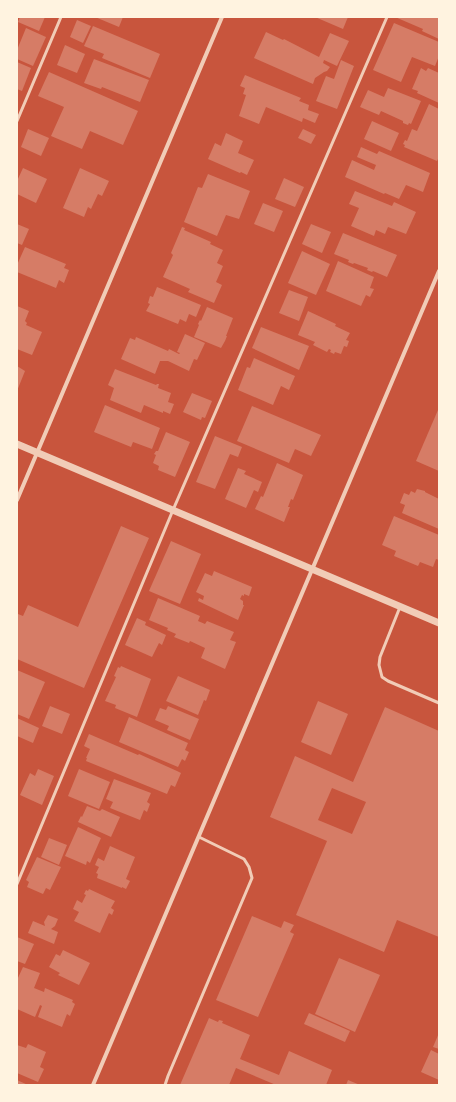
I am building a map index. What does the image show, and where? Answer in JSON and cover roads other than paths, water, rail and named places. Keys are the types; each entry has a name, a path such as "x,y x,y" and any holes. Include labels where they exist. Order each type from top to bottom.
{"street":[{"path":"17,500 222,17"},
{"path":"93,1085 439,271"},
{"path":"17,444 439,623"}],"lane":[{"path":"17,121 61,17"},
{"path":"17,884 173,510 387,17"},
{"path":"400,607 380,657 379,665 382,677 439,703"},
{"path":"165,1085 252,878 249,867 244,859 199,836"}]}
